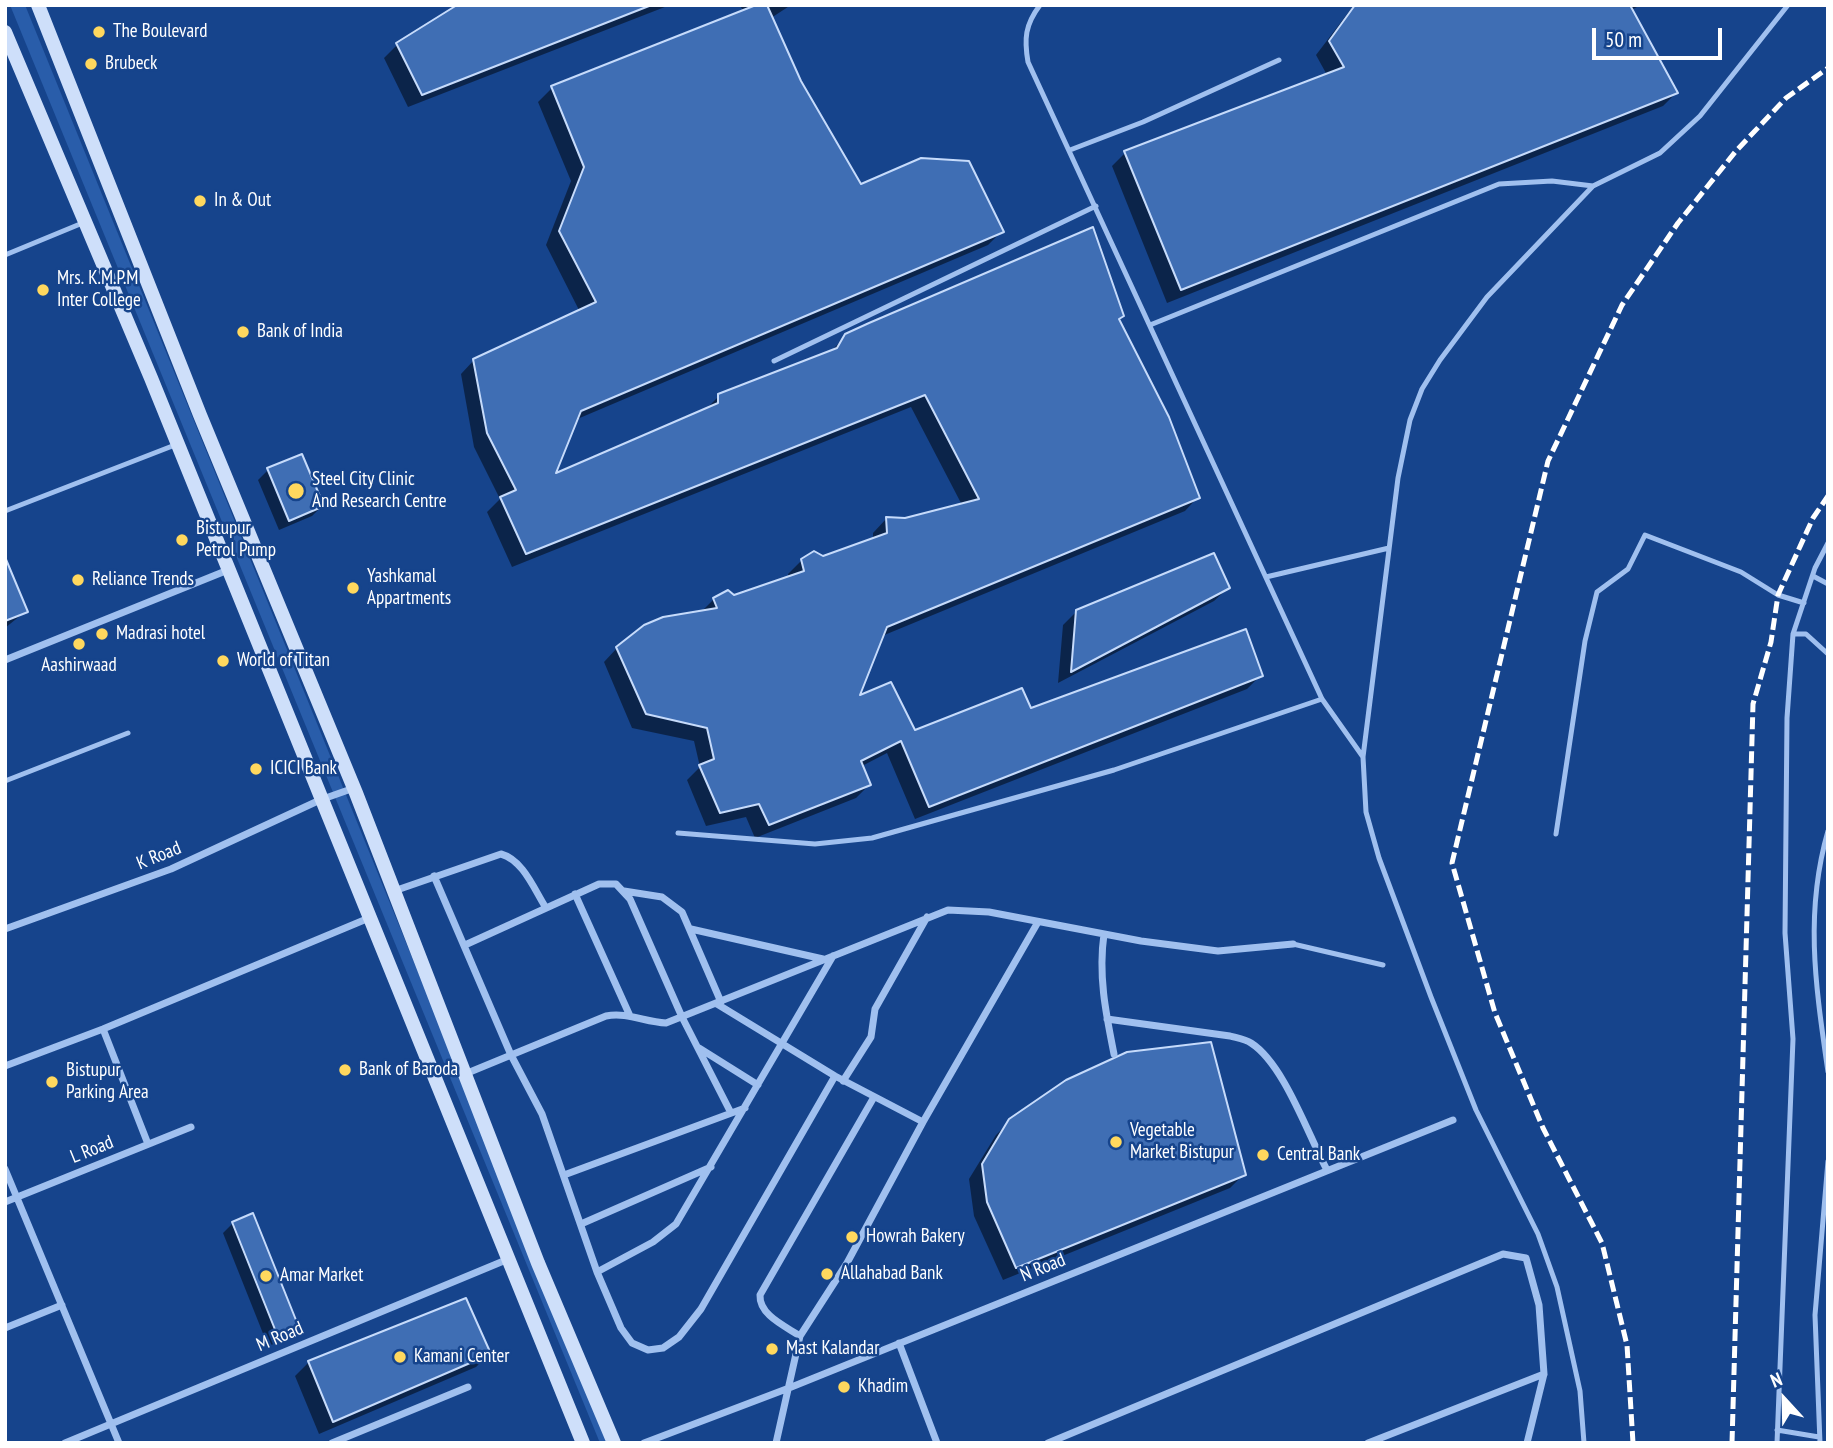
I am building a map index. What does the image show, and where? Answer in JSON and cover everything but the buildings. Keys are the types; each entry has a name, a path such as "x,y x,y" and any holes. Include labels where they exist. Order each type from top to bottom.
{"street":[{"path":"38,5 200,415 354,788 538,1263 614,1443"},
{"path":"5,32 177,444 506,1260 583,1443"},
{"path":"5,660 228,570"},
{"name":"K Road","path":"5,929 171,869 320,800 354,788"},
{"path":"394,891 501,854 511,857 521,868 546,908"},
{"path":"434,876 511,1055 542,1114 597,1272 621,1328 632,1343 648,1350 663,1348 679,1337 701,1310 839,1078 870,1037 875,1009 928,916"},
{"path":"465,945 575,894 608,882 624,891 662,897 674,903 691,929 719,1003 781,1045 923,1122"},
{"path":"624,891 682,1017 731,1113"},
{"path":"575,894 630,1016"},
{"path":"465,1074 606,1016 630,1016 666,1023 948,910 968,909 1104,934 1218,951 1293,944"},
{"path":"5,1066 103,1029 369,918"},
{"path":"776,1443 800,1336 847,1263 923,1122 1038,922"},
{"path":"691,929 825,959"},
{"path":"1104,934 1100,961 1114,1054"},
{"path":"597,1272 653,1242 676,1224 834,956"},
{"path":"1107,1019 1230,1036 1250,1042 1266,1056 1281,1079 1327,1170"},
{"path":"103,1029 148,1144"},
{"path":"698,1047 758,1085"},
{"path":"800,1336 765,1312 760,1304 760,1295 874,1097"},
{"path":"564,1175 745,1108"},
{"name":"N Road","path":"644,1443 789,1388 1453,1119"},
{"name":"L Road","path":"5,1202 191,1127"},
{"path":"581,1224 711,1167"},
{"path":"5,1169 119,1443"},
{"path":"1048,1443 1503,1254 1526,1258 1539,1306 1544,1374 1527,1443"},
{"name":"M Road","path":"65,1443 506,1260"},
{"path":"5,1328 62,1305"},
{"path":"899,1343 937,1443"},
{"path":"1367,1443 1544,1374"},
{"path":"332,1443 468,1387"}],"lane":[{"path":"1040,5 1028,20 1024,41 1028,62 1322,699 1363,757"},
{"path":"1584,1443 1580,1391 1557,1287 1538,1234 1476,1110 1379,858 1366,812 1363,757 1398,478 1410,420 1422,389 1487,297 1593,186 1660,153 1700,116 1788,5"},
{"path":"1070,150 1143,122 1279,60"},
{"path":"1150,325 1499,184 1552,181 1593,186"},
{"path":"774,361 1096,206"},
{"path":"5,255 85,222"},
{"path":"5,511 177,444"},
{"path":"1556,834 1585,641 1597,592 1628,569 1645,535 1741,572 1778,596 1804,603"},
{"path":"1777,1443 1793,1039 1786,906 1787,718 1793,634 1813,576 1828,543"},
{"path":"1266,576 1389,548"},
{"path":"1813,576 1828,584"},
{"path":"1793,634 1806,634 1828,654"},
{"path":"678,833 815,844 872,838 1114,770 1322,699"},
{"path":"5,781 128,733"},
{"path":"1828,831 1822,851 1812,925 1815,988 1828,1072"},
{"path":"1293,944 1383,965"},
{"path":"1777,1430 1819,1440 1815,1315 1828,1161"}],"shaded area":[{"path":"10,5 25,5 609,1442 600,1443"}],"railway":[{"path":"1633,1443 1627,1345 1602,1243 1543,1128 1495,1013 1452,863 1548,461 1622,305 1678,223 1736,151 1786,98 1828,68"},
{"path":"1732,1443 1753,704 1771,642 1778,595 1813,518 1828,496"}],"place":[{"name":"The Boulevard","path":"99,32"},
{"name":"Brubeck","path":"91,64"},
{"name":"In & Out","path":"200,201"},
{"name":"Mrs. K.M.P.M Inter College","path":"43,290"},
{"name":"Bank of India","path":"243,332"},
{"name":"Steel City Clinic And Research Centre","path":"296,491"},
{"name":"Bistupur Petrol Pump","path":"182,540"},
{"name":"Reliance Trends","path":"78,580"},
{"name":"Yashkamal Appartments","path":"353,588"},
{"name":"Madrasi hotel","path":"102,634"},
{"name":"Aashirwaad","path":"79,644"},
{"name":"World of Titan","path":"223,661"},
{"name":"ICICI Bank","path":"256,769"},
{"name":"Bank of Baroda","path":"345,1070"},
{"name":"Bistupur Parking Area","path":"52,1082"},
{"name":"Vegetable Market Bistupur","path":"1116,1142"},
{"name":"Central Bank","path":"1263,1155"},
{"name":"Howrah Bakery","path":"852,1237"},
{"name":"Allahabad Bank","path":"827,1274"},
{"name":"Amar Market","path":"266,1276"},
{"name":"Mast Kalandar","path":"772,1349"},
{"name":"Kamani Center","path":"400,1357"},
{"name":"Khadim","path":"844,1387"}]}
